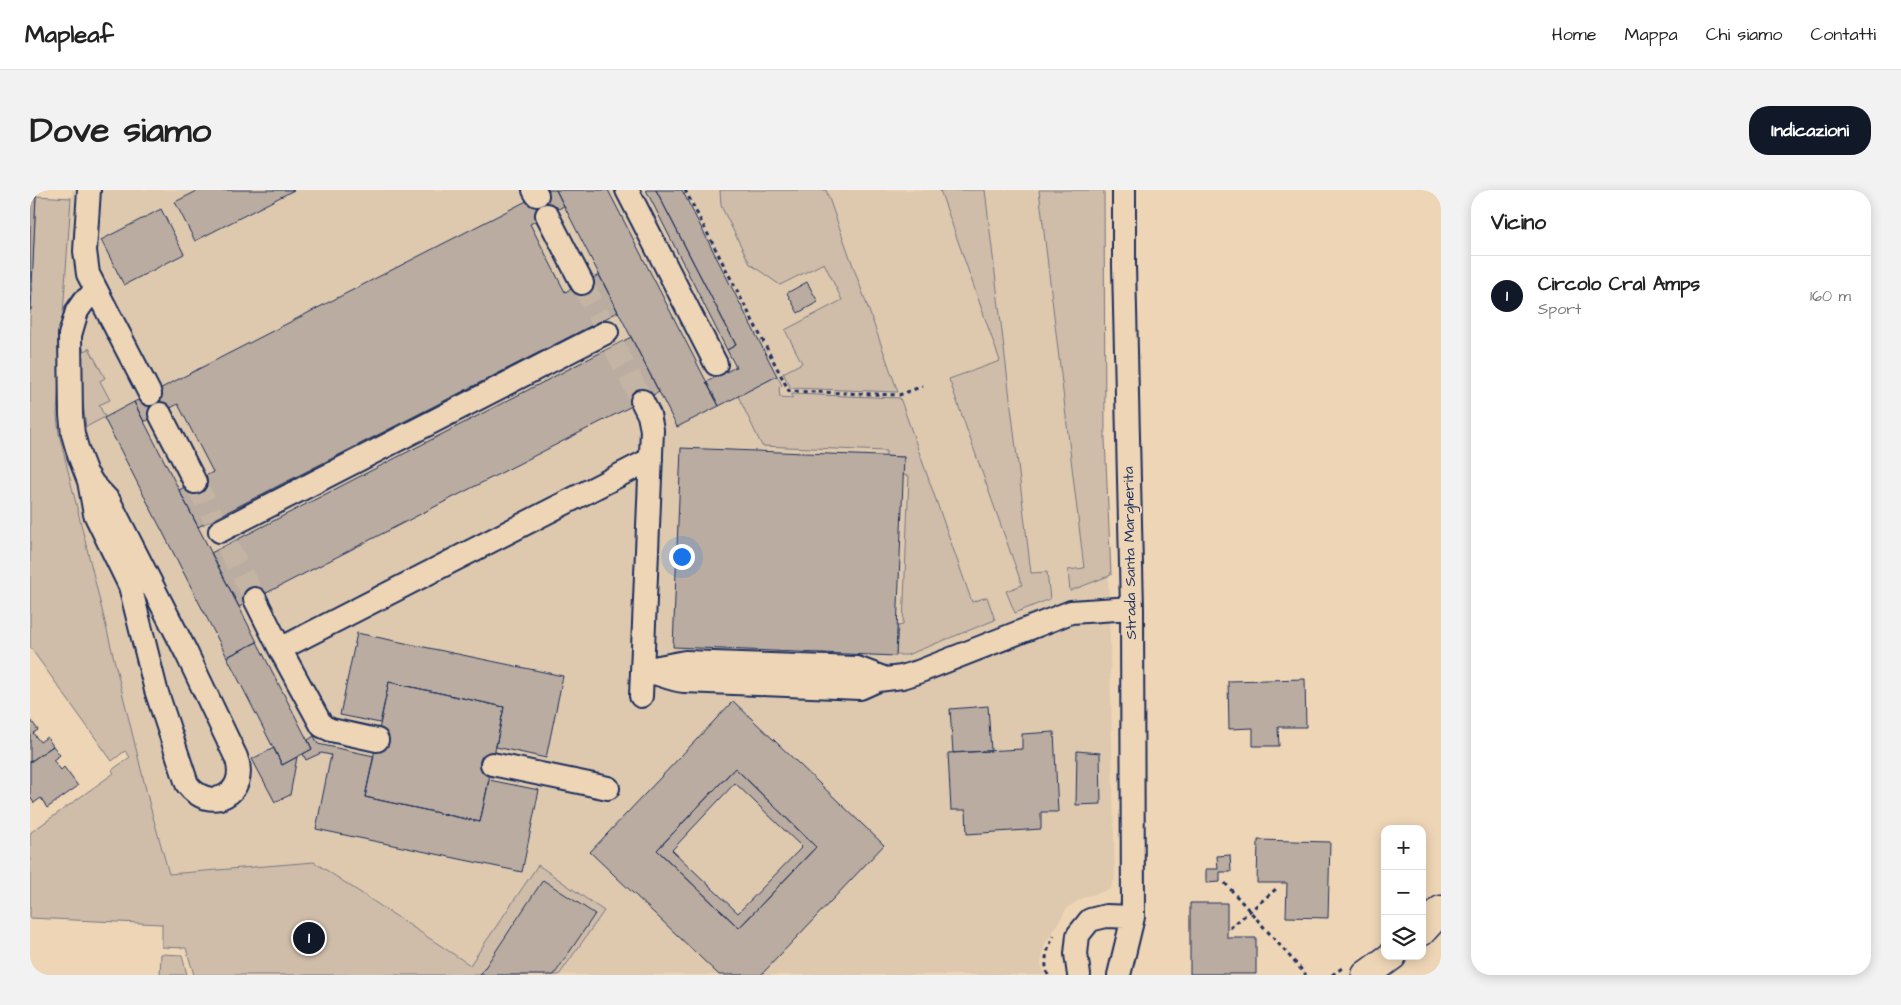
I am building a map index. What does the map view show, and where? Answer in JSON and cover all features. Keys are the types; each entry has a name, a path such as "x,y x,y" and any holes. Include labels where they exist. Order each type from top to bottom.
{"main road":[{"path":"1426,926 1441,910"},
{"path":"1426,933 1441,927"},
{"path":"1366,975 1387,960"}],"street":[{"path":"89,190 85,259 88,274 195,482"},
{"path":"627,190 716,364"},
{"name":"Strada Santa Margherita","path":"1119,975 1133,917 1132,608 1124,190"},
{"path":"540,200 582,283"},
{"path":"88,476 111,505 186,652 236,757 240,774 238,783 226,796 208,799 192,791 187,784 156,690 130,586 95,514 88,476 79,455 72,424 70,335 77,311 84,301 97,292"},
{"path":"220,532 607,333"},
{"path":"641,696 651,459 651,424 642,401"},
{"path":"280,649 651,459"},
{"path":"255,599 322,726 331,730 377,740"},
{"path":"642,670 673,680 684,681 864,687 878,680 902,677 918,672 1070,612 1132,608"},
{"path":"492,764 608,788"},
{"path":"1078,975 1076,954 1078,936 1090,920 1106,916 1133,917"}],"path":[{"path":"686,190 789,391 899,395 923,386"},
{"path":"1225,883 1306,975"},
{"path":"1230,928 1276,889"}],"shaded area":[{"path":"72,190 1100,190 1115,881 1113,881 1111,889 1085,897 1068,907 1045,944 1041,964 1045,975 559,975 603,911 471,965 314,862 169,874 150,806 58,427 61,343"},
{"path":"720,190 826,190 898,392 791,388 783,373 802,363 785,330 842,300 824,263 780,285 750,264 721,206"},
{"path":"940,190 985,190 1031,573 1047,572 1050,599 1015,613 1006,591 1022,585 949,379 1000,361"},
{"path":"1039,190 1104,190 1105,439 1111,575 1070,591 1068,570 1084,568"},
{"path":"36,196 71,198 57,415 59,434 150,806 169,874 314,862 470,965 538,865 604,911 559,975 194,975 186,948 162,947 162,924 30,918 30,833 114,773 112,770 130,757 125,751 112,761 30,647 30,318"},
{"path":"79,341 84,351 89,348 105,378 100,381 110,400 99,405 105,417 86,427 81,388"},
{"path":"777,376 782,385 779,388 780,397 792,398 792,394 900,398 972,602 987,597 995,620 907,655 896,655 898,626 903,625 909,476 903,475 904,457 886,456 886,451 762,446 738,396"},
{"path":"161,954 182,955 187,975 160,975"}],"building":[{"path":"199,190 294,190 195,241 175,202"},
{"path":"548,190 556,190 564,206 530,224 565,292 599,275 618,312 198,527 179,490 213,472 178,404 144,422 134,402"},
{"path":"556,190 608,190 719,406 677,427"},
{"path":"646,190 656,190 736,345 727,350"},
{"path":"656,190 682,190 777,376 719,406 706,382 736,367 727,350 736,345"},
{"path":"30,196 36,196 31,310 30,310"},
{"path":"161,209 184,254 124,285 101,240"},
{"path":"807,282 818,302 798,313 787,293"},
{"path":"631,337 659,392 239,607 211,553"},
{"path":"134,402 257,642 227,657 104,418"},
{"path":"681,448 904,457 896,656 673,647"},
{"path":"357,633 563,676 546,758 496,747 504,707 389,682 380,723 340,715"},
{"path":"257,642 312,749 282,765 227,657"},
{"path":"1305,679 1306,727 1278,727 1279,746 1253,746 1253,728 1229,729 1228,681"},
{"path":"389,682 504,707 480,822 365,797"},
{"path":"733,701 884,845 761,975 719,975 590,852","holes":["735,768 816,847 739,928 657,850"]},
{"path":"988,706 991,751 953,753 950,709"},
{"path":"30,719 38,730 33,733 40,742 47,737 53,746 30,762"},
{"path":"1054,732 1058,812 1041,812 1041,829 967,834 966,810 951,810 948,753 1022,749 1022,734"},
{"path":"314,736 318,744 374,756 365,797 480,822 489,780 539,790 522,872 316,829 331,755 321,753 306,760 303,754 312,749 308,740"},
{"path":"53,746 60,755 53,760 61,770 64,767 78,786 47,808 41,798 34,803 30,797 30,762"},
{"path":"274,748 282,765 297,757 290,795 275,802 252,759"},
{"path":"1077,751 1100,753 1101,804 1076,805"},
{"path":"735,768 816,847 739,928 657,850","holes":["735,783 802,847 738,913 672,850"]},
{"path":"1258,840 1330,842 1328,918 1286,917 1287,883 1257,883"},
{"path":"1230,855 1231,872 1220,872 1220,882 1206,883 1206,869 1218,869 1217,856"},
{"path":"543,880 595,914 554,975 480,975"},
{"path":"1190,903 1227,903 1227,938 1256,938 1256,974 1190,974"}],"tunnel":[{"path":"582,283 601,320"},
{"path":"614,346 642,401"},
{"path":"195,482 214,519"},
{"path":"227,545 255,599"}],"place":[{"name":"Circolo Cral Amps","path":"309,938"}]}
